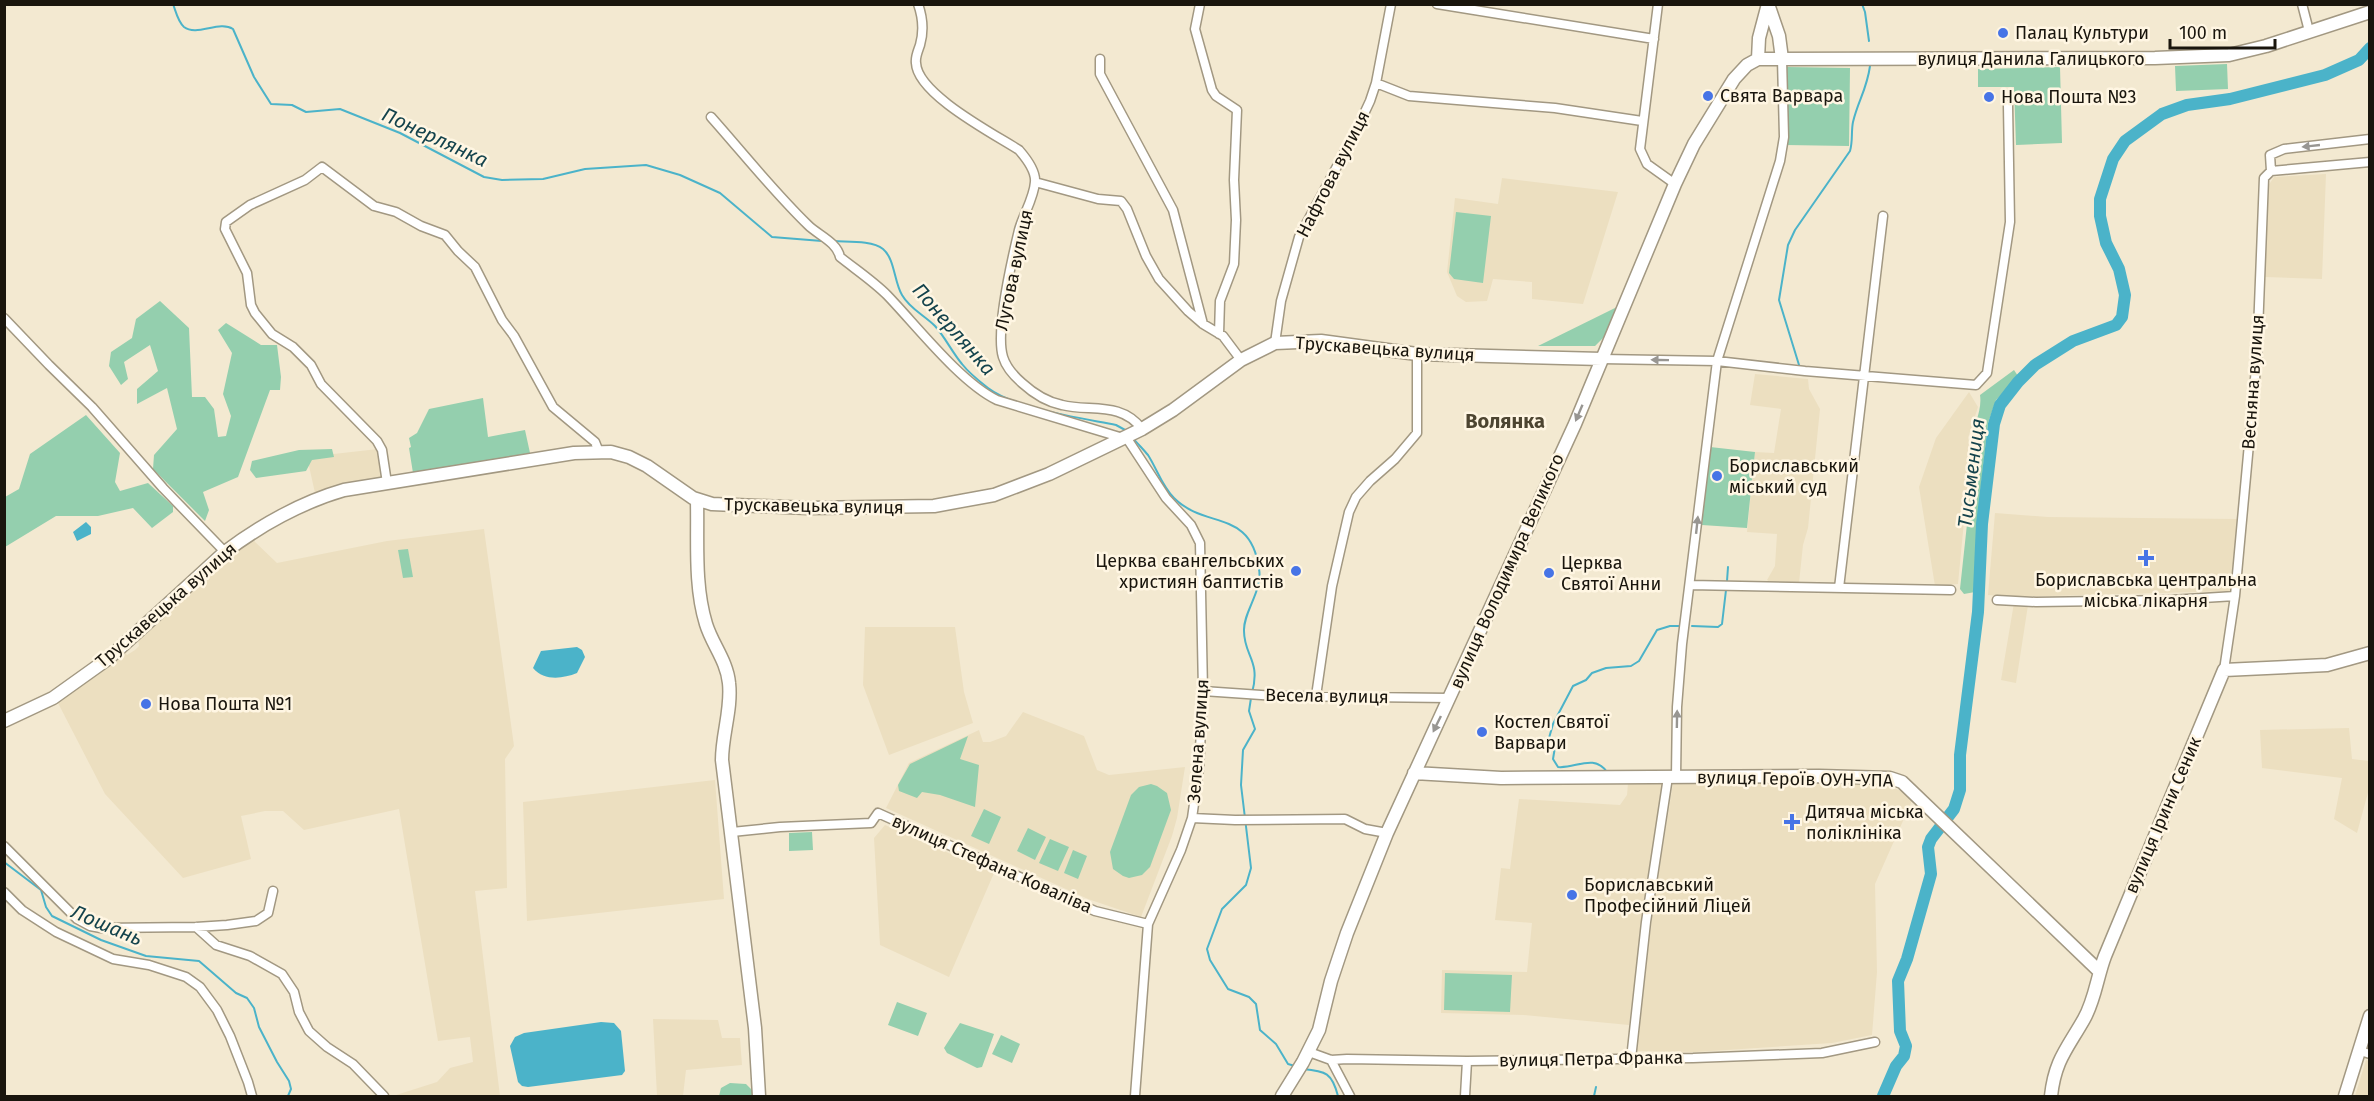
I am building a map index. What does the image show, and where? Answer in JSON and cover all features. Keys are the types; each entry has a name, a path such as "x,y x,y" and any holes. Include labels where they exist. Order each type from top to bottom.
{"street":[{"path":"918,4 923,25 922,40 915,61 923,80 943,102 1019,150 1032,169 1035,182 1098,199 1121,201 1127,209 1146,256 1159,279 1203,324 1219,334 1241,360"},
{"path":"1200,4 1195,29 1212,90 1216,96 1237,110 1234,264 1220,301 1219,334"},
{"name":"Нафтова вулиця","path":"1275,343 1281,301 1299,237 1356,131 1376,83 1390,4"},
{"path":"1437,4 1654,39"},
{"path":"1658,4 1640,149 1642,157 1653,170 1675,184"},
{"path":"1631,1059 1646,922 1672,777 1690,585 1717,361 1780,161 1784,136 1782,59 1779,36 1768,4"},
{"path":"1758,59 1759,38 1768,4"},
{"path":"2302,4 2309,32"},
{"name":"вулиця Данила Галицького","path":"1758,59 2195,58 2240,53 2370,12"},
{"path":"1100,59 1100,74 1173,210 1203,324"},
{"name":"вулиця Володимира Великого","path":"1282,1096 1303,1062 1318,1030 1347,933 1387,833 1602,359 1675,184 1694,144 1734,79 1747,65 1758,59"},
{"path":"1376,83 1409,96 1554,108 1642,121"},
{"path":"1602,359 1717,361 1976,385 1987,373 2010,222 2008,105"},
{"path":"711,117 773,189 810,227 838,249 840,257 884,292 984,394 997,400 1131,434"},
{"name":"Весняна вулиця","path":"2224,670 2235,596 2257,357 2264,178 2271,171 2270,155 2284,149 2370,139"},
{"path":"2271,171 2370,162"},
{"path":"387,483 382,450 377,441 321,384 311,365 293,347 272,334 255,313 251,305 247,273 225,229 226,222 250,205 305,180 322,167 374,206 396,212 421,226 445,235 475,267 502,320 514,336 553,407 595,442 599,452"},
{"name":"Лугова вулиця","path":"1035,182 1019,230 1001,320 1000,340 1003,358 1018,379 1041,397 1060,405 1076,408 1101,407 1134,418 1131,434"},
{"path":"1839,588 1866,376 1883,216"},
{"path":"4,318 92,407 163,488 225,552"},
{"name":"Трускавецька вулиця","path":"4,721 59,694 109,658 240,540 312,501 344,490 574,453 599,452 621,454 639,461 697,501 724,506 907,508 951,504 994,495 1028,484 1131,434 1173,410 1241,360 1275,343 1321,341 1417,354 1602,359"},
{"path":"1316,696 1332,586 1348,512 1356,497 1395,459 1417,433 1417,354"},
{"name":"Зелена вулиця","path":"1131,434 1166,498 1191,525 1200,543 1203,692 1199,769 1192,818 1182,850 1149,924 1135,1096"},
{"path":"697,501 701,605 706,624 729,679 729,704 722,744 722,760 755,1028 759,1096"},
{"path":"1690,585 1951,590"},
{"path":"1997,600 2058,602 2235,596"},
{"path":"2224,670 2327,665 2370,653"},
{"name":"вулиця Ірини Сеник","path":"2051,1096 2058,1061 2084,1019 2093,998 2099,971 2224,670"},
{"name":"Весела вулиця","path":"1203,692 1450,698"},
{"name":"вулиця Героїв ОУН-УПА","path":"1414,773 1501,778 1890,778 1902,782 2099,971"},
{"name":"вулиця Стефана Коваліва","path":"732,832 780,827 864,824 871,823 878,813 1095,911 1149,924"},
{"path":"1192,818 1345,819 1365,830 1387,833"},
{"path":"4,846 77,918 90,926 116,929 196,927 256,921 268,913 273,891"},
{"path":"4,892 22,910 56,932 113,959 149,965 186,977 200,987 218,1010 252,1096"},
{"path":"196,927 216,945 250,956 282,974 294,992 299,1012 309,1031 327,1047 353,1064 384,1096"},
{"path":"2345,1096 2365,1052 2370,1016"},
{"name":"вулиця Петра Франка","path":"1303,1062 1347,1059 1467,1061 1631,1059 1822,1053 1875,1042"},
{"path":"1331,1060 1350,1096"},
{"path":"1465,1096 1467,1061"}],"shaded area":[{"path":"2326,174 2322,279 2265,277 2268,186 2274,177"},
{"path":"1502,178 1618,192 1583,304 1532,299 1532,282 1493,279 1487,301 1466,302 1457,296 1447,272 1455,198 1498,204"},
{"path":"1755,374 1808,379 1809,389 1820,409 1808,528 1803,545 1799,583 1767,580 1775,566 1777,534 1747,532 1755,452 1774,453 1781,409 1750,405"},
{"path":"1969,392 1978,407 1968,438 1971,448 1958,584 1935,586 1919,487 1936,438"},
{"path":"378,449 383,478 315,493 307,457"},
{"path":"1995,513 2048,517 2237,519 2232,591 2013,597 1988,595"},
{"path":"484,529 514,746 505,759 507,888 475,891 500,1096 393,1096 437,1082 450,1068 473,1062 470,1037 438,1041 399,809 304,830 283,811 265,811 241,816 251,859 183,878 105,794 58,703 124,652 127,655 135,650 139,646 138,639 251,538 277,563 387,541"},
{"path":"2014,603 2028,605 2016,683 2001,680"},
{"path":"865,627 955,627 964,692 973,723 889,755 863,685"},
{"path":"1023,712 1084,736 1097,770 1109,775 1185,767 1172,836 1141,917 1088,899 886,808 909,763 979,730 983,742 1006,736"},
{"path":"2349,728 2352,759 2369,761 2369,789 2357,833 2334,819 2342,778 2262,768 2260,730"},
{"path":"715,780 724,899 527,921 523,802"},
{"path":"1878,782 1914,796 1875,884 1877,972 1872,1035 1832,1043 1696,1052 1637,1051 1652,917 1673,783"},
{"name":"Бориславський Професійний Ліцей","path":"1628,783 1662,784 1629,1025 1524,1015 1441,1013 1442,970 1527,972 1532,923 1495,920 1501,868 1510,869 1519,799 1620,805 1627,795"},
{"path":"885,825 994,873 949,977 880,945 874,838"},
{"path":"653,1019 718,1020 722,1038 740,1038 742,1065 686,1070 683,1096 657,1096"},
{"path":"2366,1060 2369,1061 2369,1096 2355,1096"}],"green space":[{"path":"2227,64 2228,89 2176,91 2175,66"},
{"path":"1787,67 1850,68 1849,146 1786,145"},
{"path":"2060,67 2062,143 2016,145 2014,87 1978,87 1978,69"},
{"path":"1456,212 1491,216 1483,283 1454,279 1449,273"},
{"path":"160,301 189,328 192,397 205,397 214,409 218,437 226,436 231,416 223,394 232,353 218,330 226,323 261,345 277,345 281,377 280,390 270,390 238,477 203,492 209,510 205,521 153,469 154,455 177,429 167,388 137,404 137,389 158,371 150,345 124,362 128,379 121,385 109,366 111,352 132,338 136,319"},
{"path":"1617,307 1604,337 1595,346 1538,346"},
{"path":"2014,370 2018,376 1996,400 1988,423 1977,523 1975,592 1964,594 1960,589 1975,450 1973,436 1980,395"},
{"path":"483,398 488,437 525,430 530,453 413,473 409,438 417,433 429,409"},
{"path":"86,415 120,453 115,482 120,491 148,483 173,506 173,512 152,528 133,508 98,516 56,516 5,547 5,497 19,489 30,454"},
{"path":"1710,447 1755,452 1747,528 1702,525"},
{"path":"332,449 334,457 312,460 306,471 256,478 250,470 252,461 299,450"},
{"path":"408,549 413,577 403,578 398,550"},
{"path":"968,736 960,759 979,765 975,807 940,795 922,792 917,798 899,791 898,785 910,764"},
{"path":"1151,784 1167,793 1171,810 1150,867 1142,875 1129,878 1113,869 1110,852 1131,795 1139,787"},
{"path":"984,809 1001,817 989,844 971,836"},
{"path":"1028,828 1046,837 1035,860 1017,851"},
{"path":"812,832 813,850 789,851 789,833"},
{"path":"1050,839 1069,847 1058,871 1039,863"},
{"path":"1073,850 1087,856 1078,879 1064,873"},
{"path":"1445,973 1512,975 1510,1012 1444,1010"},
{"path":"897,1002 927,1013 918,1036 888,1025"},
{"path":"960,1023 994,1034 982,1067 977,1068 947,1053 944,1048"},
{"path":"1001,1035 1020,1044 1012,1063 992,1054"},
{"path":"730,1083 746,1084 753,1091 753,1096 719,1096 721,1088"}],"water":[{"path":"86,522 91,527 91,534 77,541 73,532"},
{"path":"577,647 582,650 585,657 577,673 554,678 542,675 533,668 541,651"},
{"path":"601,1022 614,1023 621,1031 625,1071 622,1075 528,1087 518,1082 510,1046 515,1037 524,1033"}],"waterway":[{"name":"Понерлянка","path":"173,4 180,22 189,30 221,26 233,29 254,77 271,104 292,105 306,112 340,109 400,133 484,177 502,180 543,179 585,169 646,165 680,175 720,193 772,237 822,241"},
{"path":"1862,4 1869,41"},
{"name":"Тисьмениця","path":"1883,1096 1896,1066 1904,1056 1906,1046 1900,1031 1898,981 1907,959 1931,874 1928,847 1931,839 1954,809 1960,790 1960,755 1978,612 1982,524 1994,424 2000,405 2035,365 2073,341 2116,325 2122,317 2125,295 2119,269 2106,243 2100,216 2100,199 2113,159 2125,141 2162,114 2187,105 2230,99 2325,75 2359,60 2370,48"},
{"path":"1799,365 1779,300 1788,245 1795,230 1850,151 1853,122 1870,66"},
{"name":"Понерлянка","path":"834,241 866,243 883,249 890,259 899,290 905,300 935,326 958,359 974,377 988,388 1015,402 1068,416 1116,425 1127,431"},
{"name":"Понерлянка","path":"1133,438 1148,455 1174,498 1187,508 1237,528 1247,537 1254,550 1259,577 1256,593 1246,616 1244,631 1255,673 1252,693"},
{"path":"1727,581 1728,567"},
{"path":"1692,626 1718,627 1722,624 1726,590"},
{"path":"1607,772 1596,763 1558,767 1553,759 1555,747 1549,738 1553,724 1573,686 1586,680 1592,673 1606,668 1631,666 1639,661 1657,630 1680,626"},
{"name":"Понерлянка","path":"1251,698 1249,711 1255,729 1243,750 1241,785 1251,868 1246,885 1222,909 1207,949 1210,960 1228,989 1249,997 1256,1004 1260,1030 1276,1044 1288,1064 1295,1066"},
{"name":"Лошань","path":"4,862 41,890 46,907 52,916 101,940 146,956 199,961 236,993 247,998 254,1008 259,1027 289,1081 291,1089 288,1096"},
{"name":"Понерлянка","path":"1303,1069 1323,1072 1327,1075 1333,1082 1338,1096"},
{"path":"1594,1096 1596,1087"}],"place":[{"name":"Палац Культури","path":"2003,33"},
{"name":"Свята Варвара","path":"1708,96"},
{"name":"Нова Пошта №3","path":"1989,97"},
{"name":"Бориславський міський суд","path":"1717,476"},
{"name":"Бориславська центральна міська лікарня","path":"2146,558"},
{"name":"Церква євангельських християн баптистів","path":"1296,571"},
{"name":"Церква Святої Анни","path":"1549,573"},
{"name":"Нова Пошта №1","path":"146,704"},
{"name":"Костел Святої Варвари","path":"1482,732"},
{"name":"Дитяча міська поліклініка","path":"1792,822"},
{"name":"Бориславський Професійний Ліцей","path":"1572,895"}],"district":[{"name":"Волянка","path":"1505,421"}]}
